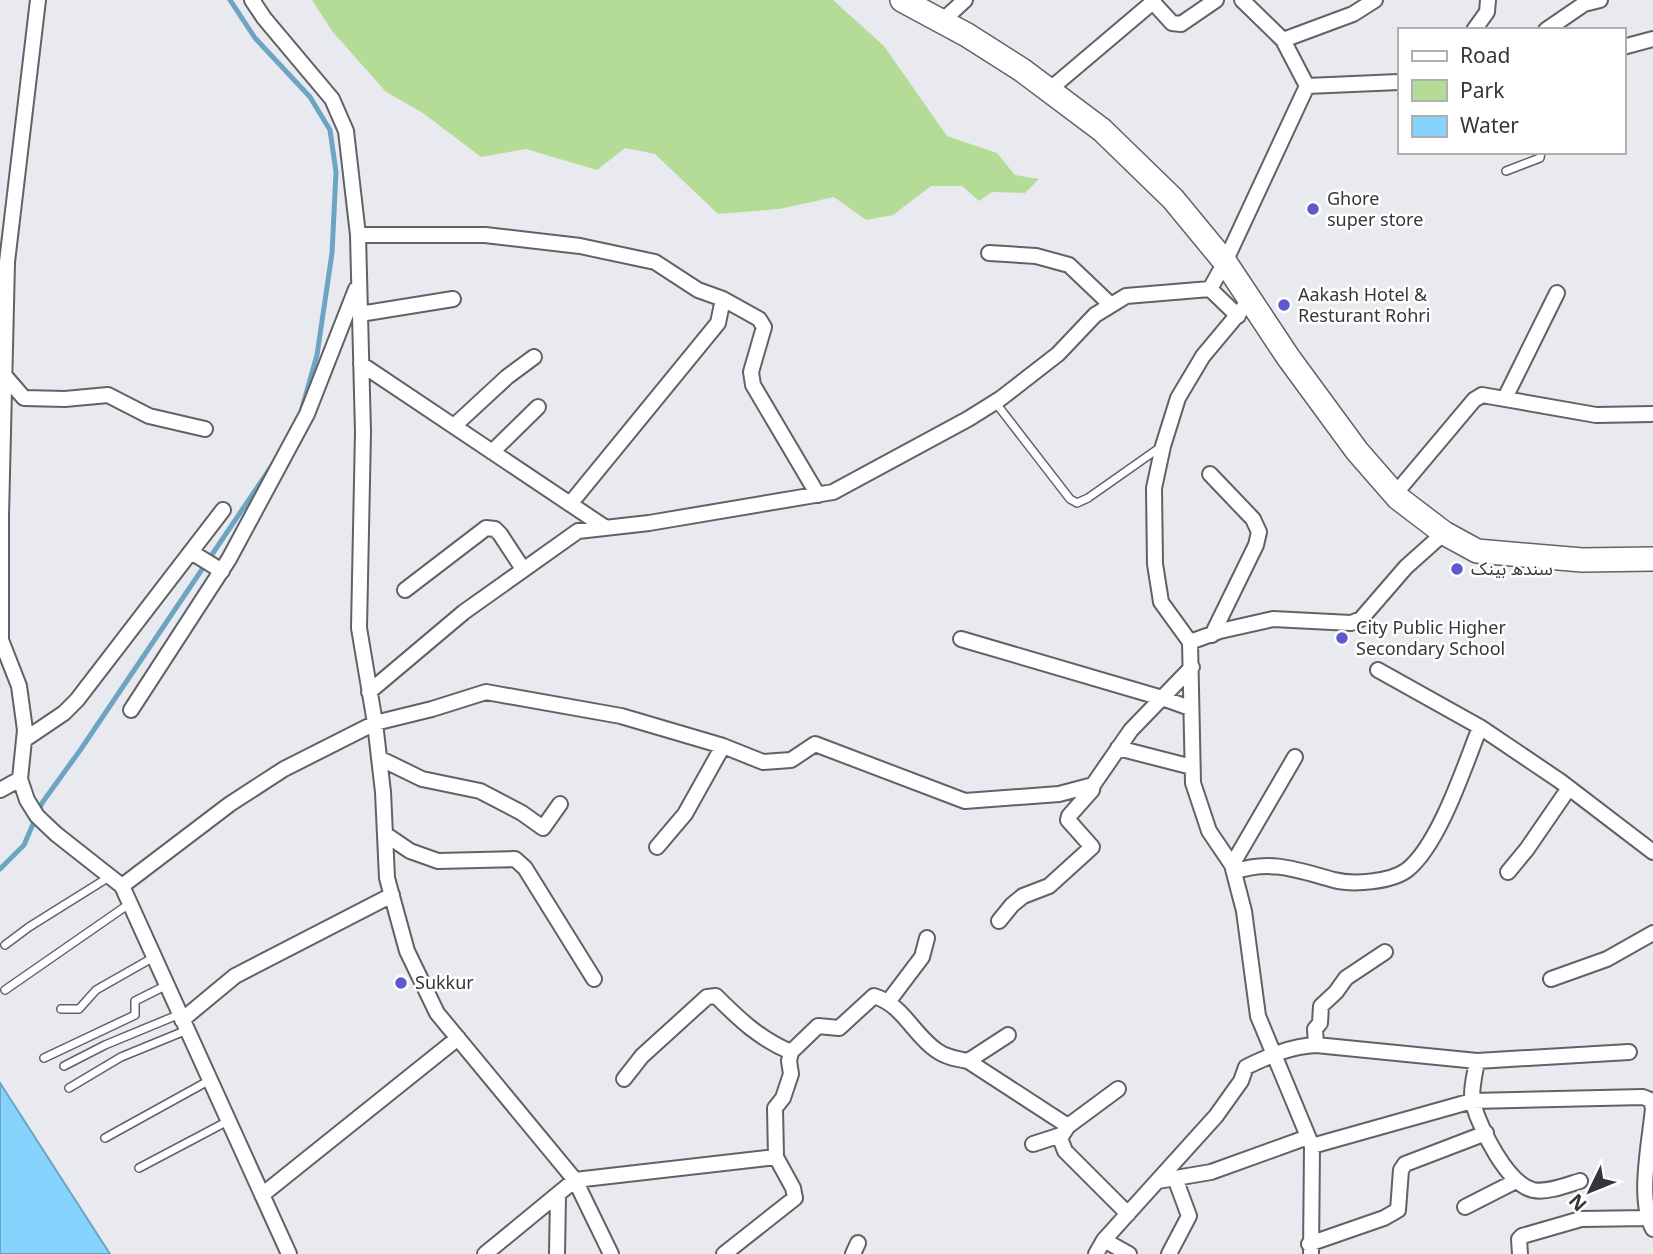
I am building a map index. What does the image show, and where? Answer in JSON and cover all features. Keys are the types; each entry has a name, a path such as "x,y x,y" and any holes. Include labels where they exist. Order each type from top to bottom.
{"main road":[{"path":"902,0 1022,70 1102,130 1173,200 1225,262 1244,308 1357,452 1395,494 1444,533 1476,551 1582,560 1653,559"}],"street":[{"path":"38,0 3,309 5,376 0,640 19,686 25,730 20,779 27,800 37,816 115,881 130,904 289,1254"},
{"path":"253,0 264,18 332,99 346,131 358,235 363,432 359,628 379,758 387,878 407,951 437,1013 576,1180 611,1254"},
{"path":"942,22 965,0"},
{"path":"1049,90 1152,1 1172,23 1181,24 1216,0"},
{"path":"1242,0 1283,40 1307,86"},
{"path":"1283,40 1353,14 1375,0"},
{"path":"1475,28 1487,12 1488,0"},
{"path":"1549,28 1584,4 1601,0"},
{"path":"1625,46 1653,39"},
{"path":"1307,86 1398,82"},
{"path":"1210,289 1307,86"},
{"path":"358,235 485,235 580,246 655,262 698,290 723,299 759,319 764,327 751,372 753,384 818,495"},
{"path":"989,253 1036,256 1069,265 1111,305"},
{"path":"131,709 219,568 307,414 359,281"},
{"path":"369,692 464,612 578,531 688,517 833,492 995,402 1058,354 1095,315 1126,296 1210,289 1244,308 1203,356 1178,398 1163,446 1154,488 1154,564 1161,602 1190,642 1193,783 1209,831 1233,869 1244,911 1258,1016 1310,1142 1310,1249 1384,1219 1398,1210 1401,1170 1412,1159 1486,1133"},
{"path":"1505,398 1557,293"},
{"path":"360,314 453,299"},
{"path":"570,504 718,323 723,299"},
{"path":"454,426 507,377 534,358"},
{"path":"361,364 606,528"},
{"path":"5,376 24,398 65,399 108,395 149,416 205,429"},
{"path":"1395,494 1474,400 1482,395 1596,415 1653,414"},
{"path":"492,452 538,407"},
{"path":"1210,474 1253,519 1259,532 1256,545 1212,635"},
{"path":"24,740 64,713 77,700 195,554 223,510"},
{"path":"405,590 486,528 500,534 523,569"},
{"path":"1190,642 1273,619 1351,623 1361,620 1406,568 1444,533"},
{"path":"195,554 219,568"},
{"path":"961,639 1191,708"},
{"path":"999,920 1023,896 1049,886 1092,847 1068,820 1069,816 1092,790 1131,730 1192,667"},
{"path":"1378,670 1480,727 1569,788 1653,852"},
{"path":"115,881 284,769 375,723 486,692 621,716 723,746 763,762 791,760 815,744 965,801 1059,794 1093,785"},
{"path":"1233,869 1270,865 1287,867 1345,883 1371,881 1405,871 1416,860 1441,820 1480,727"},
{"path":"657,847 685,814 723,746"},
{"path":"1118,748 1192,767"},
{"path":"1233,869 1295,757"},
{"path":"379,758 422,779 480,791 522,813 543,828 560,804"},
{"path":"0,790 20,779"},
{"path":"1508,872 1569,788"},
{"path":"385,834 410,851 439,861 515,859 525,869 594,979"},
{"path":"183,1021 235,976 392,895"},
{"path":"1551,979 1607,959 1653,933"},
{"path":"888,1002 922,957 927,938"},
{"path":"1316,1045 1315,1029 1320,1023 1321,1006 1346,978 1385,951"},
{"path":"624,1079 642,1056 707,997 716,996 750,1029 770,1043 791,1052"},
{"path":"724,1254 795,1198 793,1188 776,1157 775,1108 783,1098 791,1074 791,1052 818,1026 839,1028 874,996 888,1002 907,1018 935,1050 968,1061 1064,1130"},
{"path":"968,1061 1008,1035"},
{"path":"262,1195 458,1038"},
{"path":"1096,1254 1104,1240 1216,1116 1241,1081 1246,1067 1275,1053 1302,1045 1316,1045 1477,1061 1629,1052"},
{"path":"1477,1061 1472,1101 1511,1178 1533,1190 1580,1181"},
{"path":"1032,1144 1064,1130 1118,1089"},
{"path":"1158,1181 1211,1172 1310,1142 1472,1101 1643,1097 1652,1101 1652,1133 1646,1179 1650,1224 1589,1218 1522,1236 1519,1239 1520,1254"},
{"path":"1064,1130 1060,1144 1065,1151 1128,1214"},
{"path":"485,1254 576,1180 776,1157"},
{"path":"1169,1254 1189,1216 1175,1178"},
{"path":"1465,1207 1516,1181"},
{"path":"557,1254 558,1195"},
{"path":"1104,1240 1129,1254"}],"lane":[{"path":"1506,171 1541,158 1541,154"},
{"path":"995,402 1070,499 1077,503 1163,446"},
{"path":"5,946 29,927 115,881"},
{"path":"5,990 130,904"},
{"path":"61,1010 79,1009 96,990 154,957"},
{"path":"44,1058 135,1015 135,1001 167,985"},
{"path":"64,1066 105,1045 183,1021"},
{"path":"69,1088 183,1021"},
{"path":"105,1138 210,1080"},
{"path":"139,1168 228,1121"}],"green space":[{"path":"312,0 833,0 884,46 947,136 997,153 1015,175 1039,179 1025,193 992,192 979,201 962,186 931,186 893,215 866,220 834,197 779,209 718,214 655,154 625,148 597,170 526,149 481,157 423,113 386,92 332,31"}],"water":[{"path":"0,1083 110,1254 0,1254"}],"waterway":[{"path":"230,0 255,38 310,97 330,130 336,172 332,253 317,355 301,412"},
{"path":"0,869 24,845 42,803 275,461"}],"place":[{"name":"Ghore super store","path":"1313,209"},
{"name":"Aakash Hotel & Resturant Rohri","path":"1284,305"},
{"name":"سندھ بینک","path":"1457,569"},
{"name":"City Public Higher Secondary School","path":"1342,638"},
{"name":"Sukkur","path":"401,983"}]}
